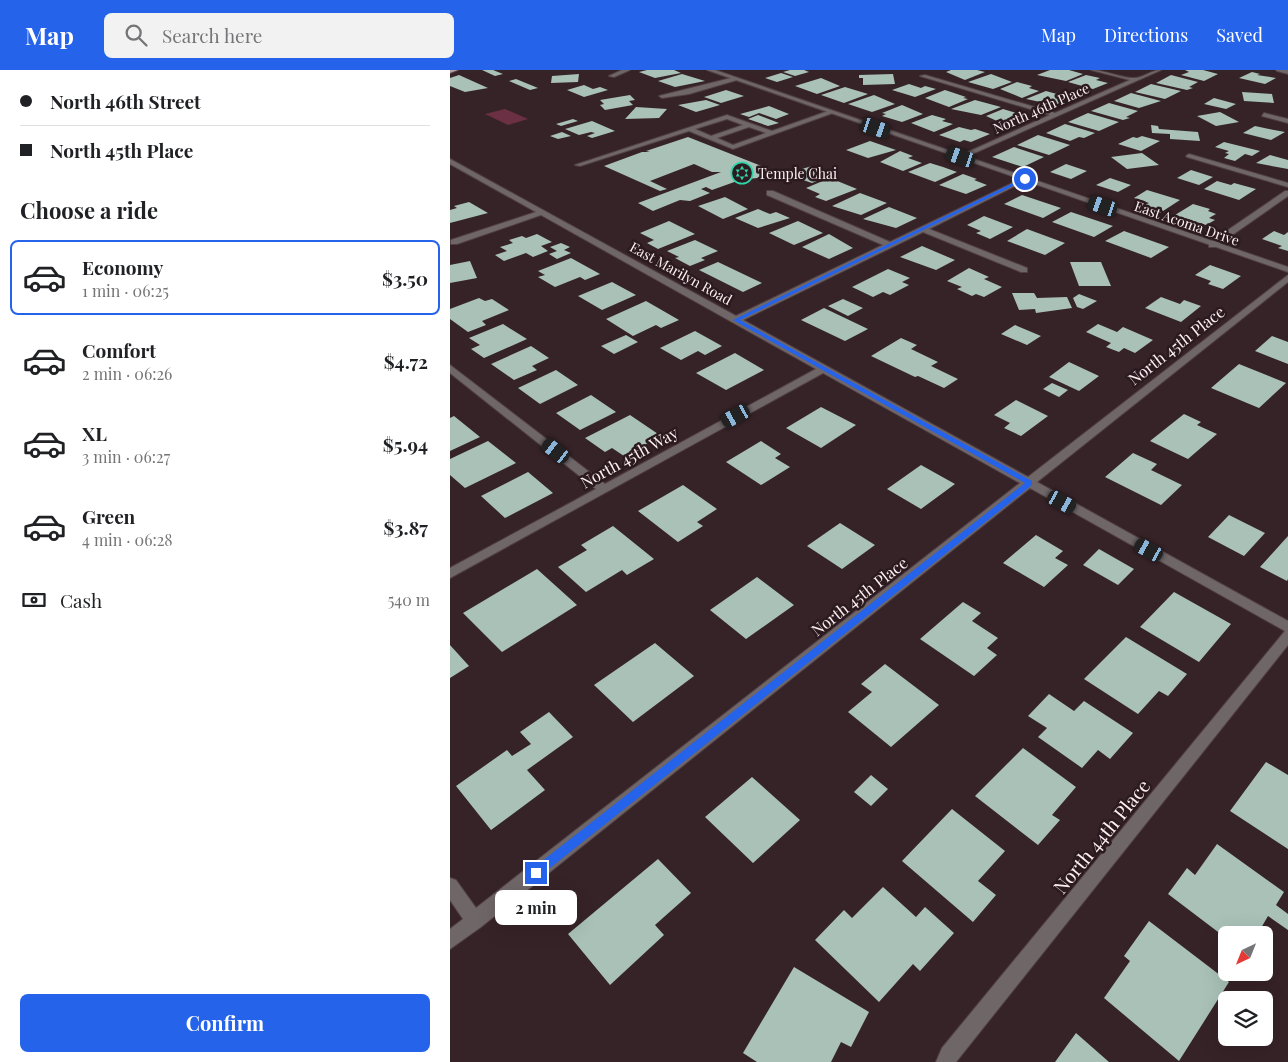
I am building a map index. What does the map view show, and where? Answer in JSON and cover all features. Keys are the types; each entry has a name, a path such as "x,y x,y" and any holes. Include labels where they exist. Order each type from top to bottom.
{"main road":[{"path":"450,71 455,70"}],"street":[{"path":"612,76 627,70"},
{"name":"East Acoma Drive","path":"710,70 1288,270"},
{"path":"1094,70 1135,80"},
{"name":"North 46th Place","path":"961,157 1158,70"},
{"path":"1279,70 1288,72"},
{"path":"923,76 1055,115"},
{"path":"662,96 689,92 734,78"},
{"path":"688,129 733,147 831,112"},
{"path":"1264,115 1288,121"},
{"path":"578,166 726,116 772,133"},
{"path":"711,138 750,125"},
{"path":"1189,156 1288,185"},
{"name":"East Marilyn Road","path":"450,161 1288,626"},
{"path":"736,320 1025,179"},
{"path":"770,193 890,245"},
{"path":"1212,245 1288,193"},
{"path":"454,242 542,212"},
{"path":"923,229 1024,270"},
{"name":"North 45th Place","path":"450,940 1288,278"},
{"path":"450,368 604,489"},
{"name":"North 45th Way","path":"450,574 824,368"},
{"name":"North 44th Place","path":"946,1062 949,1055 1288,635"},
{"path":"450,886 475,921"}],"shaded area":[{"path":"505,109 528,119 508,125 485,114"}],"building":[{"path":"482,70 493,70 503,74 495,76"},
{"path":"647,70 674,70 681,73 655,78 639,72"},
{"path":"790,70 809,72 795,76 783,72"},
{"path":"951,70 977,70 985,72 965,80 946,72"},
{"path":"1050,70 1069,70 1083,74 1066,81 1037,75"},
{"path":"1185,70 1203,70 1218,74 1204,81 1181,75 1189,72"},
{"path":"1252,72 1260,74 1257,75 1276,78 1265,84 1239,78"},
{"path":"781,73 793,77 777,82 765,78"},
{"path":"579,74 578,82 551,83 552,76"},
{"path":"682,74 705,81 675,87 658,81"},
{"path":"893,74 895,84 863,85 863,78 859,78 859,75"},
{"path":"991,74 1012,82 993,89 968,82"},
{"path":"459,75 488,88 465,92 450,86 450,78"},
{"path":"1086,75 1100,78 1096,80 1108,83 1093,89 1068,82"},
{"path":"1171,75 1198,82 1189,87 1193,88 1187,90 1156,83"},
{"path":"821,78 840,86 817,94 795,86"},
{"path":"516,79 538,88 530,90 509,81"},
{"path":"1017,82 1032,86 1029,88 1039,91 1022,98 1000,89"},
{"path":"909,84 921,88 925,86 936,89 915,97 892,90"},
{"path":"1151,84 1181,91 1165,99 1135,92"},
{"path":"584,85 593,89 600,87 608,90 584,97 567,90"},
{"path":"845,87 868,94 844,103 821,95"},
{"path":"726,90 744,96 721,103 704,97"},
{"path":"945,90 968,99 949,107 925,98"},
{"path":"1046,91 1071,98 1055,105 1026,99"},
{"path":"1242,92 1272,94 1274,103 1244,101"},
{"path":"1131,93 1161,101 1139,108 1114,101"},
{"path":"630,95 635,100 629,101 633,105 605,110 600,105 604,104 600,100"},
{"path":"874,95 895,104 872,112 848,104"},
{"path":"1214,98 1236,104 1226,109 1204,104"},
{"path":"706,100 720,105 696,112 678,105"},
{"path":"975,100 1001,107 981,115 951,109"},
{"path":"1109,103 1138,111 1126,117 1130,118 1123,120 1091,111"},
{"path":"902,105 923,114 902,122 882,116 886,114 882,113"},
{"path":"769,106 789,114 776,119 759,113 749,117 740,114"},
{"path":"636,107 667,109 659,118 625,119"},
{"path":"1003,109 1029,117 1008,126 986,116"},
{"path":"1220,112 1239,122 1216,126 1197,116"},
{"path":"1088,113 1119,122 1099,131 1068,122"},
{"path":"758,115 779,123 768,126 748,119"},
{"path":"932,115 946,119 942,121 953,124 934,132 911,123"},
{"path":"573,119 578,121 561,126 556,124"},
{"path":"592,121 615,131 592,138 587,136 595,133 579,135 565,129"},
{"path":"1065,124 1095,133 1070,141 1046,133"},
{"path":"1151,125 1158,126 1159,129 1198,132 1200,141 1170,139 1170,134 1152,133"},
{"path":"1255,126 1285,132 1271,140 1243,133"},
{"path":"959,127 975,129 990,134 971,142 964,140 960,142 939,135"},
{"path":"562,132 571,136 558,139 550,136"},
{"path":"1038,135 1070,145 1049,155 1017,145"},
{"path":"1142,136 1160,141 1141,151 1118,144 1133,137"},
{"name":"Temple Chai","path":"688,137 772,170 757,178 740,180 712,190 706,187 701,189 710,193 690,201 680,200 653,211 638,203 721,172 712,172 694,164 650,181 667,189 660,191 604,166 642,152 650,152 646,151"},
{"path":"870,141 896,150 868,158 846,150"},
{"path":"1224,142 1260,151 1252,156 1245,154 1235,161 1224,158 1229,154 1225,153 1229,151 1215,147"},
{"path":"1014,147 1044,157 1023,167 992,157"},
{"path":"900,151 913,156 908,158 922,163 903,171 880,162"},
{"path":"1142,153 1159,165 1127,169 1111,157"},
{"path":"1270,155 1288,160 1288,169 1256,163"},
{"path":"930,163 957,172 935,182 908,172"},
{"path":"1066,164 1087,171 1071,179 1050,172"},
{"path":"812,166 834,174 812,183 785,174"},
{"path":"1191,170 1213,177 1199,185 1177,178"},
{"path":"963,174 987,185 966,194 939,185"},
{"path":"830,178 857,189 826,201 815,197 820,194 806,188"},
{"path":"1110,178 1131,185 1118,192 1096,185"},
{"path":"1217,181 1256,189 1239,200 1204,189"},
{"path":"1147,190 1180,200 1163,211 1145,205 1149,203 1134,198"},
{"path":"860,193 887,203 861,215 832,206"},
{"path":"1022,195 1061,208 1043,218 1004,204"},
{"path":"725,197 748,209 723,219 698,206"},
{"path":"469,202 488,213 450,223 450,210 457,208 454,206"},
{"path":"1193,204 1210,209 1208,211 1216,214 1209,218 1215,220 1206,225 1175,215"},
{"path":"889,207 917,218 896,228 863,219"},
{"path":"758,209 770,214 776,212 790,218 758,228 735,218"},
{"path":"1071,212 1113,226 1094,237 1052,222"},
{"path":"984,216 1013,227 990,239 976,233 981,231 967,225"},
{"path":"669,221 695,234 658,249 647,243 654,240 640,233"},
{"path":"798,221 823,233 794,245 769,233"},
{"path":"1027,229 1065,243 1045,255 1007,241"},
{"path":"1124,231 1169,247 1151,258 1105,241"},
{"path":"1274,231 1284,235 1288,232 1288,251 1278,248 1282,246 1262,239"},
{"path":"537,234 552,242 541,246 548,251 533,257 526,253 504,261 495,255 507,251 500,247 513,243 509,240 522,236 526,238"},
{"path":"829,234 853,248 829,259 802,247"},
{"path":"695,240 718,251 701,258 705,260 690,266 675,258 679,257 667,251"},
{"path":"561,243 570,247 564,250 571,253 557,259 549,254 557,251 550,247"},
{"path":"922,246 955,260 936,270 900,257"},
{"path":"571,258 600,274 585,280 580,277 555,287 538,277 545,275 538,271"},
{"path":"470,261 477,278 450,283 450,265"},
{"path":"718,262 762,283 743,292 699,270"},
{"path":"1070,262 1101,262 1111,286 1079,286"},
{"path":"1210,265 1241,276 1223,289 1208,284 1211,281 1195,275"},
{"path":"969,268 989,277 984,279 1002,287 984,297 976,294 972,296 957,289 962,287 947,281"},
{"path":"888,269 910,278 902,282 909,285 890,295 883,292 873,297 852,287"},
{"path":"612,282 636,295 602,310 578,296"},
{"path":"1012,293 1034,293 1037,298 1067,297 1072,308 1036,313 1035,309 1019,310"},
{"path":"1079,294 1097,301 1083,309 1077,307 1073,298"},
{"path":"1161,297 1180,304 1184,300 1201,306 1181,322 1145,308"},
{"path":"479,298 485,301 492,299 509,310 482,321 486,325 468,332 450,319 450,309"},
{"path":"843,299 863,308 848,316 828,306"},
{"path":"646,301 679,320 661,328 656,325 633,336 606,319"},
{"path":"824,308 868,329 845,341 801,320"},
{"path":"503,324 527,339 484,358 471,349 480,345 469,338"},
{"path":"1098,324 1117,332 1123,327 1153,340 1135,353 1124,348 1119,352 1106,347 1111,343 1086,332"},
{"path":"1015,325 1041,336 1027,345 1001,334"},
{"path":"695,331 722,346 705,355 698,351 681,360 660,348"},
{"path":"626,335 638,342 614,354 601,346"},
{"path":"1272,336 1288,342 1288,364 1255,351"},
{"path":"901,338 917,345 911,349 938,362 931,366 958,379 944,388 918,376 915,377 871,356"},
{"path":"531,346 549,358 532,366 537,370 514,380 491,364"},
{"path":"735,353 764,370 726,390 696,373"},
{"path":"1069,362 1099,376 1079,391 1049,377"},
{"path":"1239,364 1286,383 1259,408 1211,388"},
{"path":"556,370 578,385 540,404 518,388"},
{"path":"1052,383 1068,390 1059,397 1043,389"},
{"path":"591,395 616,412 580,430 556,413"},
{"path":"1016,400 1048,416 1021,436 1004,428 1010,423 994,415"},
{"path":"821,407 856,425 821,448 786,428"},
{"path":"1184,414 1201,422 1197,425 1217,434 1188,459 1150,441"},
{"path":"630,415 661,436 624,456 612,448 605,452 585,438"},
{"path":"454,416 480,437 450,451 450,418"},
{"path":"488,441 516,463 465,488 450,475 450,459"},
{"path":"761,441 781,454 775,458 790,467 761,485 726,462"},
{"path":"1133,453 1157,464 1151,470 1182,485 1161,505 1105,477"},
{"path":"921,465 955,484 921,509 887,489"},
{"path":"528,472 553,493 505,518 481,496"},
{"path":"683,485 717,509 697,522 703,526 678,542 638,511"},
{"path":"1229,515 1265,533 1244,556 1208,537"},
{"path":"840,523 875,545 842,569 807,546"},
{"path":"613,526 654,559 627,575 622,570 586,592 558,567 587,550 581,545"},
{"path":"1036,535 1063,551 1055,558 1068,565 1044,587 1003,563"},
{"path":"1288,536 1288,579 1287,581 1260,567"},
{"path":"1099,549 1134,569 1118,585 1083,565"},
{"path":"537,569 577,605 502,652 463,613"},
{"path":"757,577 794,605 746,639 710,610"},
{"path":"1174,592 1231,624 1199,662 1140,627"},
{"path":"963,602 981,613 972,621 998,638 987,648 997,655 974,676 920,639"},
{"path":"1126,637 1187,674 1168,696 1159,691 1138,714 1084,679"},
{"path":"655,643 694,676 633,722 594,685"},
{"path":"450,645 469,666 450,678"},
{"path":"885,664 939,705 891,747 848,712 872,692 861,684"},
{"path":"1049,694 1074,711 1084,701 1133,733 1110,759 1098,750 1082,768 1038,737 1047,728 1028,716"},
{"path":"549,712 573,737 527,770 545,790 491,830 456,786 507,750 512,756 531,744 520,732"},
{"path":"1023,748 1076,787 1052,815 1060,820 1038,845 975,796"},
{"path":"1266,762 1288,775 1288,849 1230,811"},
{"path":"871,775 888,789 871,806 854,792"},
{"path":"752,777 800,820 753,863 705,817"},
{"path":"952,809 1005,851 978,881 996,895 973,922 902,861"},
{"path":"1217,844 1284,892 1276,905 1288,914 1288,930 1268,916 1262,926 1218,926 1218,932 1168,894 1187,868 1195,875"},
{"path":"658,859 691,893 655,925 664,935 610,985 568,934"},
{"path":"883,887 916,917 925,907 954,933 920,971 913,964 879,1002 815,940 844,910 852,918"},
{"path":"1149,921 1218,974 1218,981 1229,982 1223,991 1218,991 1218,999 1179,1061 1104,998 1130,961 1124,956"},
{"path":"794,967 869,1012 851,1047 841,1042 831,1062 757,1062 743,1053"},
{"path":"1076,1033 1109,1062 1055,1062"}],"place":[{"name":"Temple Chai","path":"742,173"}],"route":[{"path":"536,873 1030,483 736,320 1025,179"}]}
